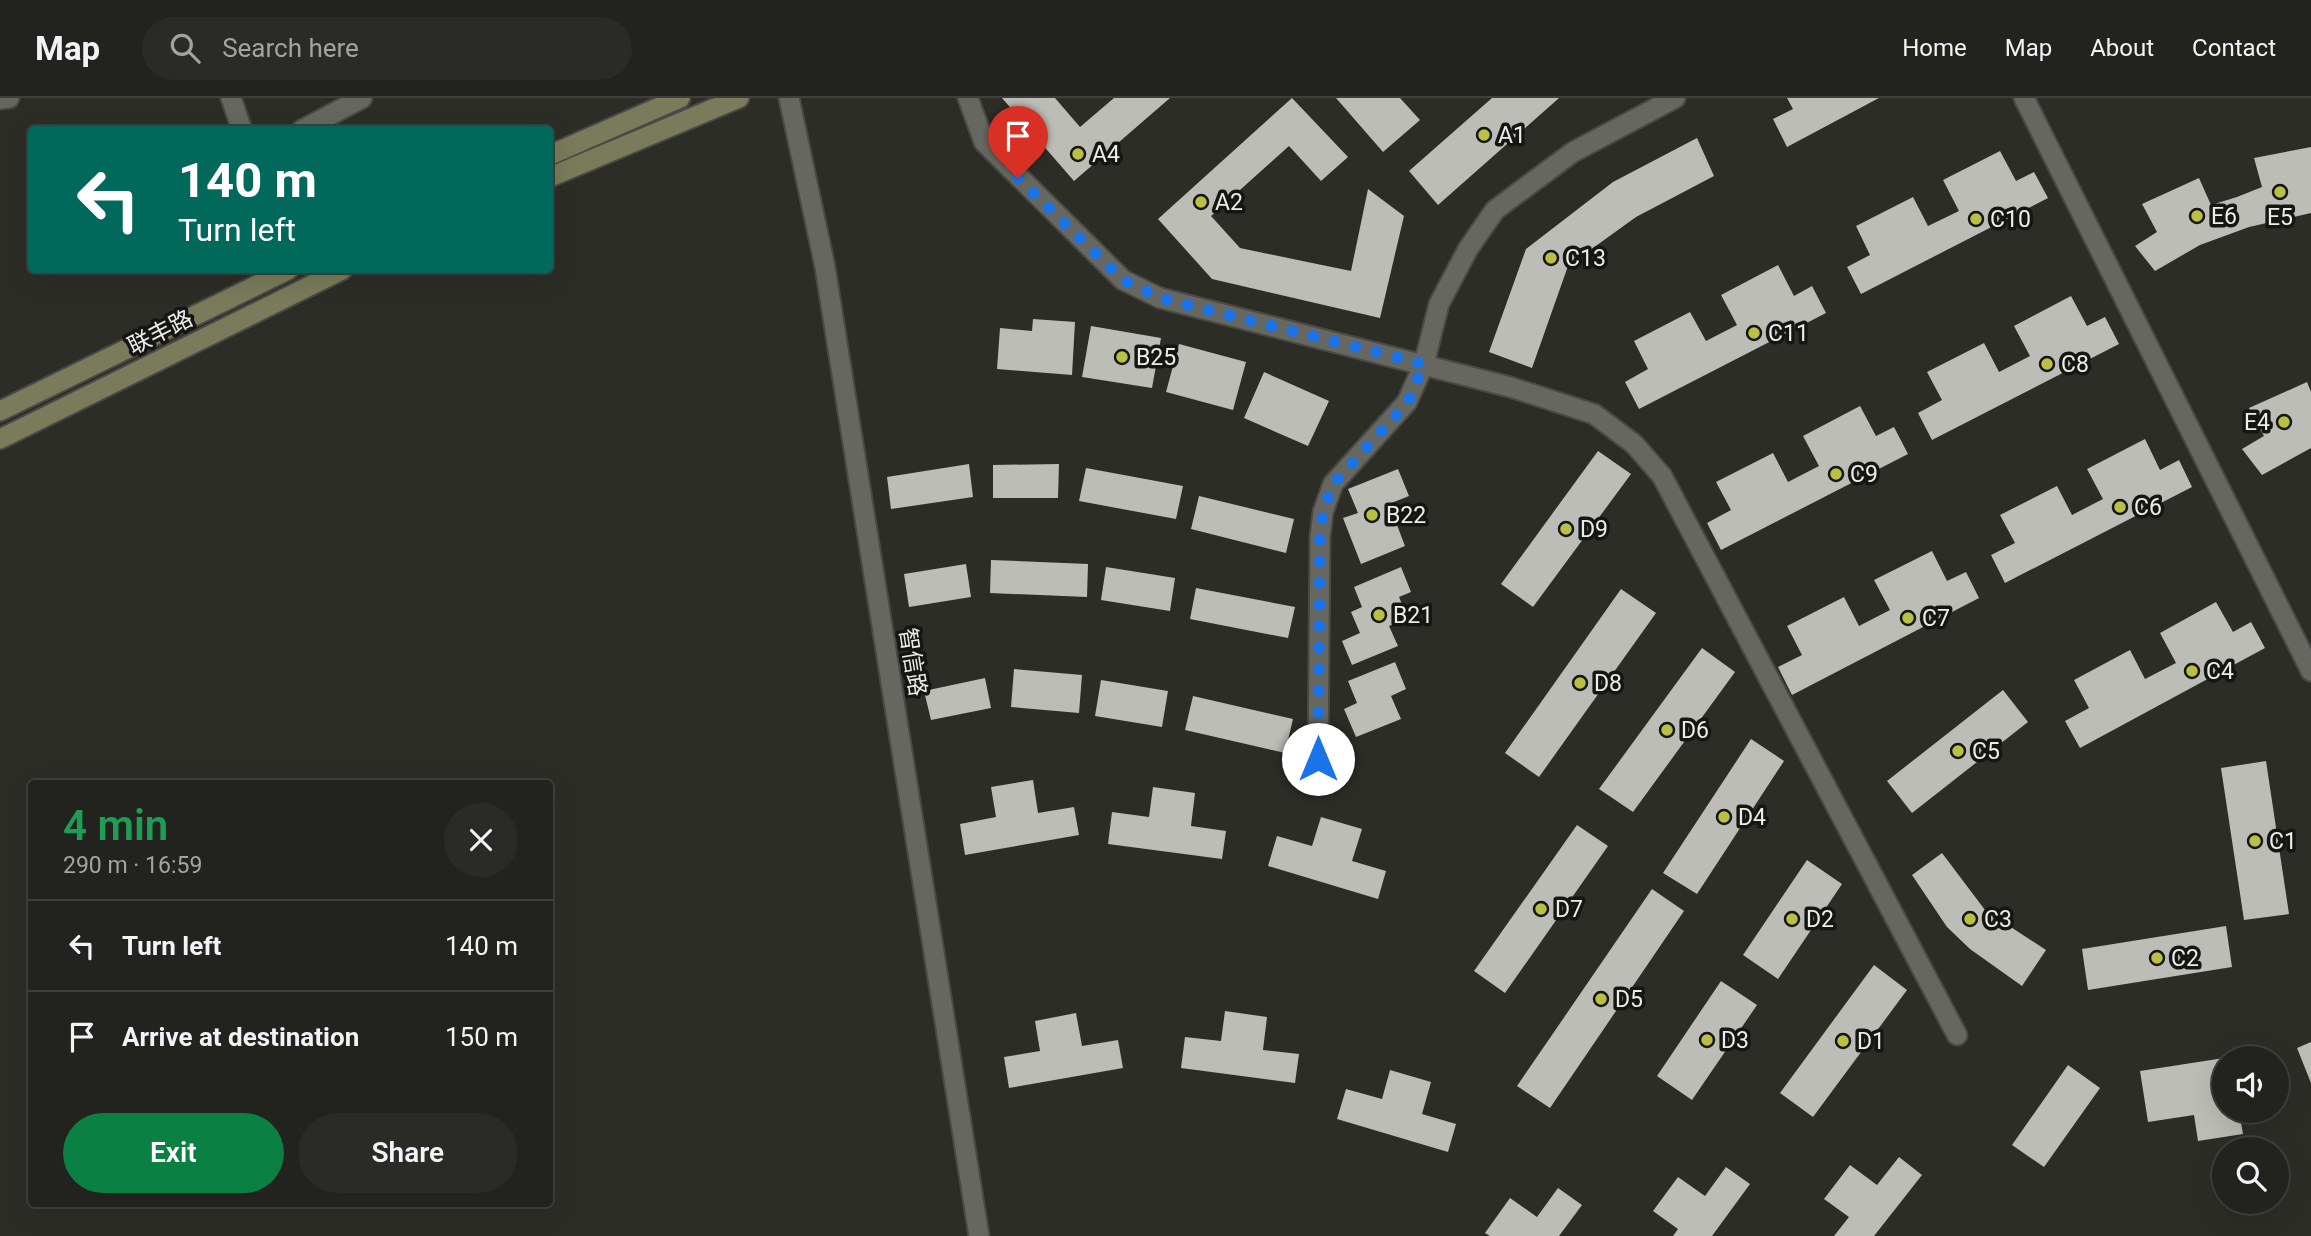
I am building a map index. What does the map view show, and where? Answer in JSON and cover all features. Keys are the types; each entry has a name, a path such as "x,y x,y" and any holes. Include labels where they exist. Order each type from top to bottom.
{"main road":[{"path":"553,154 680,98"},
{"path":"553,176 739,98"},
{"name":"联丰路","path":"0,411 282,273"},
{"name":"联丰路","path":"0,439 336,273"}],"street":[{"path":"0,99 9,98"},
{"path":"231,98 241,126"},
{"path":"310,126 362,98"},
{"name":"智信路","path":"789,98 825,267 979,1236"},
{"name":"智信路","path":"801,98 836,265 991,1236"},
{"path":"968,98 984,142 1123,280 1160,298 1424,364 1594,414 1634,444 1662,476 1957,1035"},
{"path":"1318,759 1320,537 1323,512 1333,484 1408,402 1424,364 1439,304 1468,249 1495,209 1573,152 1675,98"},
{"path":"2024,98 2311,671"}],"building":[{"name":"A4","path":"1002,98 1055,98 1080,127 1114,98 1170,98 1074,181"},
{"name":"A2","path":"1292,98 1348,157 1321,181 1289,146 1211,216 1240,248 1351,271 1368,189 1404,216 1380,318 1212,279 1158,219"},
{"path":"1336,98 1400,98 1420,120 1383,152"},
{"name":"A1","path":"1492,98 1559,98 1438,205 1409,171"},
{"path":"1787,98 1879,98 1787,147 1773,119 1793,109"},
{"name":"C13","path":"1697,138 1714,176 1636,217 1568,266 1532,368 1489,352 1526,249 1613,182"},
{"path":"2311,147 2311,213 2249,227 2200,245 2155,271 2135,246 2157,232 2142,204 2199,178 2211,205 2237,197 2262,187 2254,158"},
{"name":"C10","path":"2000,151 2016,181 2034,172 2048,198 1861,294 1847,267 1870,255 1856,226 1913,197 1928,226 1959,211 1943,180"},
{"name":"C11","path":"1778,265 1794,296 1812,286 1826,313 1639,409 1625,382 1648,369 1634,341 1690,312 1706,341 1737,325 1721,295"},
{"name":"C8","path":"2071,296 2087,326 2105,317 2119,344 1932,440 1918,413 1942,400 1927,372 1984,343 1999,372 2030,356 2014,326"},
{"path":"1033,319 1075,322 1072,375 997,369 1000,328 1032,331"},
{"name":"B25","path":"1091,326 1161,338 1152,388 1082,377"},
{"path":"1179,344 1246,362 1233,410 1166,392"},
{"path":"1264,372 1329,401 1308,446 1244,418"},
{"name":"E4","path":"2307,382 2311,392 2311,448 2262,475 2242,449 2264,436 2249,408"},
{"name":"C9","path":"1860,406 1876,436 1894,427 1908,454 1721,550 1707,523 1731,510 1716,482 1773,453 1788,482 1819,466 1803,436"},
{"name":"C6","path":"2145,439 2160,470 2179,460 2192,487 2005,583 1991,555 2015,543 2000,515 2057,486 2072,515 2103,499 2087,469"},
{"name":"D9","path":"1598,451 1631,474 1533,607 1501,584"},
{"path":"969,464 973,497 891,509 887,477"},
{"path":"1059,464 1058,498 993,498 993,465"},
{"path":"1086,468 1183,486 1176,519 1079,501"},
{"name":"B22","path":"1398,469 1409,496 1389,504 1405,546 1361,564 1343,518 1358,513 1348,489"},
{"path":"1199,496 1294,519 1286,553 1191,529"},
{"name":"C7","path":"1932,551 1947,581 1966,572 1979,598 1792,695 1778,667 1802,655 1787,626 1844,597 1859,626 1890,610 1874,580"},
{"path":"991,560 1088,564 1087,597 990,593"},
{"path":"966,564 971,597 909,607 904,574"},
{"path":"1106,567 1175,578 1170,611 1101,600"},
{"name":"B21","path":"1401,567 1411,592 1399,597 1408,618 1389,626 1398,646 1352,665 1342,641 1360,633 1351,612 1362,607 1354,587"},
{"path":"1196,588 1295,607 1288,638 1190,619"},
{"name":"D8","path":"1621,589 1656,613 1539,777 1505,753"},
{"name":"C4","path":"2216,602 2233,632 2251,622 2265,648 2080,748 2065,721 2089,708 2074,680 2130,650 2145,679 2176,663 2160,633"},
{"name":"D6","path":"1702,648 1735,672 1633,812 1599,789"},
{"path":"1395,662 1406,689 1391,696 1401,719 1356,737 1344,709 1357,703 1348,681"},
{"path":"1014,669 1082,675 1079,713 1011,707"},
{"path":"985,678 991,708 931,720 924,691"},
{"path":"1101,680 1168,691 1162,727 1095,716"},
{"name":"C5","path":"2003,690 2028,722 1912,813 1887,781"},
{"path":"1193,696 1293,719 1285,753 1185,730"},
{"name":"D4","path":"1751,739 1784,761 1697,894 1663,873"},
{"name":"C1","path":"2266,761 2289,914 2244,920 2221,768"},
{"path":"1033,780 1038,813 1074,807 1079,835 965,855 960,824 996,817 991,787"},
{"path":"1153,787 1195,793 1191,826 1226,831 1222,859 1108,844 1112,812 1149,817"},
{"path":"1321,817 1362,829 1352,861 1386,871 1378,899 1268,866 1277,836 1312,846"},
{"name":"D7","path":"1577,825 1608,846 1505,993 1474,971"},
{"name":"C3","path":"1942,853 1985,910 2046,950 2022,986 1970,949 1947,927 1912,875"},
{"name":"D2","path":"1807,860 1842,884 1778,979 1743,955"},
{"name":"D5","path":"1652,889 1684,911 1550,1108 1517,1086"},
{"name":"C2","path":"2226,926 2232,967 2088,990 2082,949"},
{"name":"D1","path":"1874,965 1907,990 1813,1117 1780,1093"},
{"name":"D3","path":"1721,981 1757,1005 1692,1100 1657,1076"},
{"path":"1225,1011 1267,1017 1263,1050 1299,1054 1295,1083 1181,1068 1185,1037 1221,1041"},
{"path":"1076,1013 1082,1046 1118,1040 1123,1068 1009,1088 1004,1057 1040,1051 1035,1021"},
{"path":"2311,1042 2311,1083 2297,1048"},
{"path":"2212,1060 2212,1123 2241,1123 2243,1134 2198,1141 2194,1115 2148,1122 2140,1071"},
{"path":"2068,1065 2100,1088 2044,1167 2012,1145"},
{"path":"1390,1070 1431,1082 1422,1114 1456,1124 1448,1152 1337,1119 1346,1089 1382,1099"},
{"path":"1899,1157 1922,1175 1874,1236 1834,1236 1849,1217 1824,1199 1850,1165 1877,1185"},
{"path":"1726,1167 1750,1184 1712,1236 1673,1236 1678,1229 1653,1211 1678,1177 1705,1196"},
{"path":"1558,1188 1582,1205 1559,1236 1490,1236 1485,1233 1510,1198 1537,1217"}],"place":[{"name":"A1","path":"1484,135"},
{"name":"A4","path":"1078,154"},
{"name":"E5","path":"2280,192"},
{"name":"A2","path":"1201,202"},
{"name":"E6","path":"2197,216"},
{"name":"C10","path":"1976,219"},
{"name":"C13","path":"1551,258"},
{"name":"C11","path":"1754,333"},
{"name":"B25","path":"1122,357"},
{"name":"C8","path":"2047,364"},
{"name":"E4","path":"2284,422"},
{"name":"C9","path":"1836,474"},
{"name":"C6","path":"2120,507"},
{"name":"B22","path":"1372,515"},
{"name":"D9","path":"1566,529"},
{"name":"B21","path":"1379,615"},
{"name":"C7","path":"1908,618"},
{"name":"C4","path":"2192,671"},
{"name":"D8","path":"1580,683"},
{"name":"D6","path":"1667,730"},
{"name":"C5","path":"1958,751"},
{"name":"D4","path":"1724,817"},
{"name":"C1","path":"2255,841"},
{"name":"D7","path":"1541,909"},
{"name":"D2","path":"1792,919"},
{"name":"C3","path":"1970,919"},
{"name":"C2","path":"2157,958"},
{"name":"D5","path":"1601,999"},
{"name":"D3","path":"1707,1040"},
{"name":"D1","path":"1843,1041"}],"route":[{"path":"1018,178 1123,280 1160,298 1424,364 1408,402 1333,484 1323,512 1320,537 1318,759"}]}
